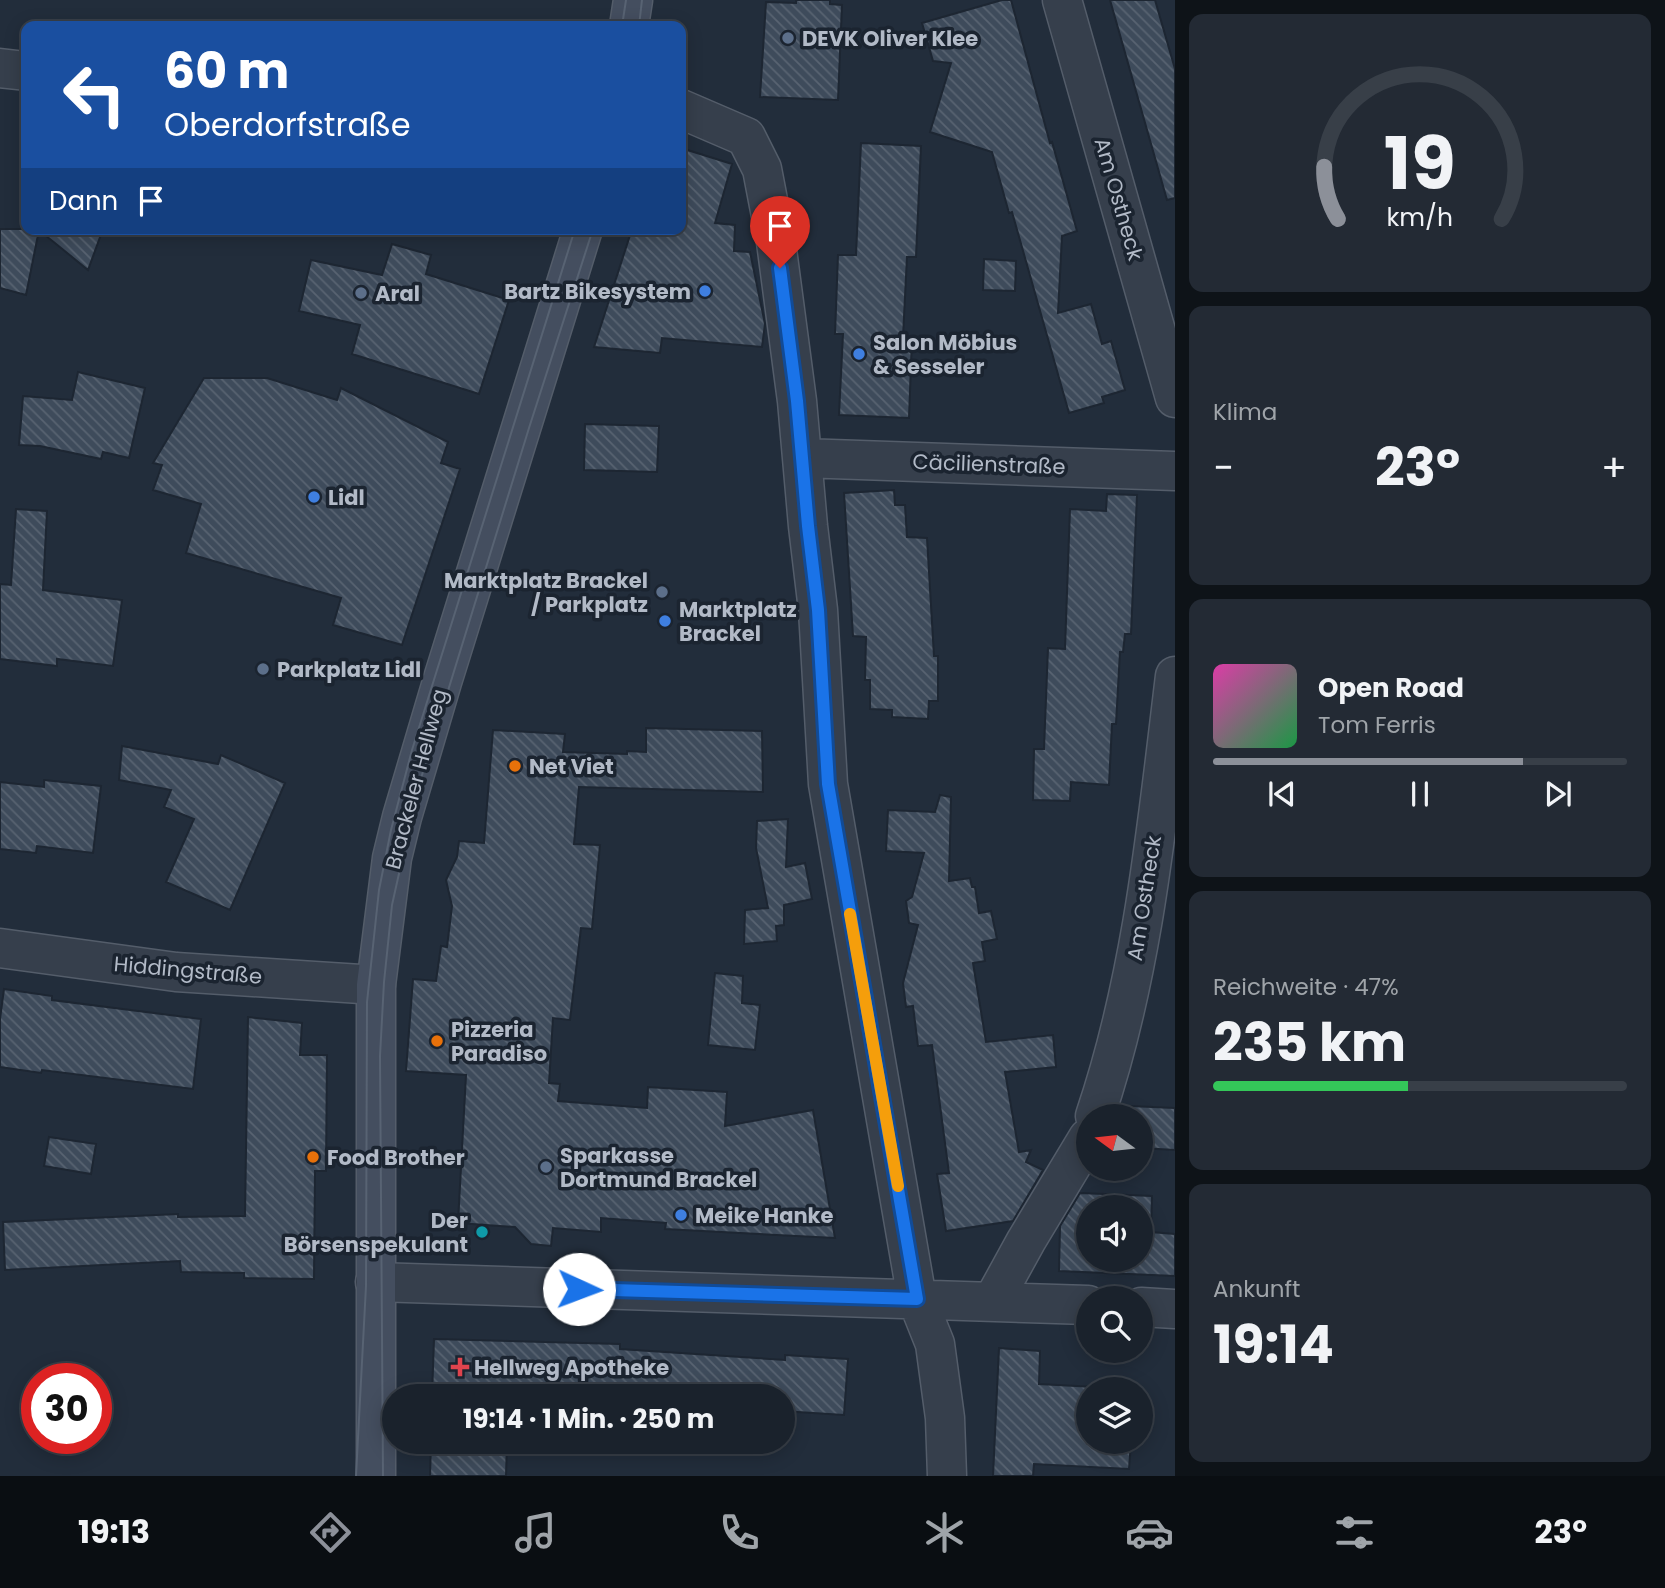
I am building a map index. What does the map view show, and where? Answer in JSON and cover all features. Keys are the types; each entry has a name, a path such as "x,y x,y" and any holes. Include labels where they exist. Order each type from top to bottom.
{"main road":[{"path":"630,21 633,0"},
{"name":"Brackeler Hellweg","path":"376,1476 376,985 392,858 402,817 581,235"}],"street":[{"name":"Am Ostheck","path":"1062,0 1175,398"},
{"path":"0,68 21,70"},
{"path":"686,111 746,137 762,169 776,242 818,610 828,784 917,1299 935,1344 945,1418 947,1476"},
{"name":"Cäcilienstraße","path":"802,458 1175,471"},
{"name":"Am Ostheck","path":"1100,1104 1162,878 1175,676"},
{"name":"Hiddingstraße","path":"0,948 176,972 376,985"},
{"path":"993,1301 1076,1158"},
{"path":"375,1282 1076,1304"},
{"path":"1153,1308 1175,1309"}],"building":[{"path":"796,0 830,0 830,4 842,5 838,100 760,97 766,2 796,3"},
{"path":"1002,0 1011,0 1077,231 1062,236 1058,313 1091,304 1102,344 1111,341 1125,390 1102,397 1104,403 1069,413 1012,212 1009,213 992,152 930,132 951,63 933,61 922,23"},
{"path":"1110,0 1155,0 1175,69 1175,198 1167,200"},
{"path":"861,143 921,146 916,257 907,257 903,337 912,338 909,418 839,415 843,334 835,334 838,255 856,255"},
{"path":"686,150 732,164 715,223 735,225 734,251 750,252 765,324 762,347 662,338 660,353 594,347 630,235 686,235"},
{"path":"0,229 21,229 21,235 38,235 26,295 0,288"},
{"path":"45,235 101,235 88,270"},
{"path":"392,244 431,255 426,274 509,300 479,394 352,354 360,325 299,311 311,260 382,275"},
{"path":"984,259 1016,261 1015,291 983,290"},
{"path":"78,372 145,388 129,458 103,452 101,459 40,446 19,445 23,396 72,400"},
{"name":"Lidl","path":"204,378 267,378 337,400 341,388 448,442 441,463 460,469 402,645 333,625 341,598 186,553 201,504 153,490 162,465 153,463"},
{"path":"585,424 659,426 657,472 584,470"},
{"path":"894,490 895,505 905,505 907,537 927,538 934,656 938,656 938,701 929,701 928,719 892,717 892,710 870,709 870,680 865,680 866,637 853,636 844,493"},
{"path":"1107,494 1137,495 1131,634 1125,634 1123,652 1120,652 1109,785 1071,782 1070,801 1033,800 1034,749 1044,749 1048,648 1065,649 1070,509 1106,511"},
{"path":"16,509 47,511 43,590 122,600 113,666 57,659 57,666 0,659 0,584 11,585"},
{"path":"646,728 762,731 763,792 579,787 574,844 600,845 592,929 581,928 570,1020 553,1018 549,1083 560,1084 558,1101 647,1108 648,1087 727,1092 725,1126 813,1110 835,1238 665,1229 666,1223 601,1218 601,1232 553,1228 551,1246 531,1244 515,1227 458,1223 466,1075 406,1071 413,979 436,981 441,946 447,947 452,906 446,880 457,857 459,841 484,843 493,730 565,734 563,752 627,754 627,751 646,752"},
{"path":"122,746 218,764 221,755 285,783 230,910 166,882 194,819 164,807 171,790 119,780"},
{"path":"44,780 101,786 93,853 37,846 36,853 0,849 0,782 44,787"},
{"path":"940,795 951,797 949,881 970,878 972,887 975,887 979,913 991,911 997,939 982,942 985,961 973,963 986,1042 1053,1035 1056,1067 1005,1072 1019,1152 1031,1150 1026,1162 1043,1170 1013,1221 946,1231 937,1174 949,1173 932,1045 918,1046 913,1006 906,1007 903,983 918,925 909,923 906,901 912,897 924,853 886,851 888,810 935,812"},
{"path":"788,819 786,867 805,863 812,899 784,905 784,925 776,926 777,941 744,944 745,910 768,908 756,848 757,821"},
{"path":"715,973 743,976 742,1003 760,1005 755,1050 708,1045"},
{"path":"4,989 52,996 52,1000 201,1019 193,1089 0,1067 0,1019"},
{"path":"248,1017 302,1023 300,1055 327,1055 326,1171 315,1171 314,1279 244,1278 244,1273 181,1272 180,1261 5,1270 3,1222 178,1214 178,1217 245,1216"},
{"path":"1153,1107 1175,1108 1175,1150 1153,1149"},
{"path":"49,1137 96,1144 91,1174 44,1166"},
{"path":"1080,1193 1128,1195 1079,1195"},
{"path":"1076,1200 1076,1272 1059,1271 1060,1226"},
{"path":"1153,1232 1175,1234 1175,1276 1082,1272 1153,1272"},
{"path":"434,1339 620,1344 620,1349 785,1360 785,1355 848,1359 844,1415 795,1412 795,1384 432,1384"},
{"path":"999,1348 1040,1351 1039,1384 1076,1386 1076,1454 1130,1454 1129,1469 1034,1464 1033,1476 993,1476"},
{"path":"431,1454 507,1454 506,1476 430,1476"}],"tram line":[{"path":"623,21 626,0"},
{"path":"640,21 642,0"},
{"path":"356,1476 366,1286 367,1002 379,890 412,750 573,235"},
{"path":"383,1476 380,1056 392,905 418,788 591,235"}],"slow traffic":[{"path":"850,914 898,1186"}],"place":[{"name":"DEVK Oliver Klee","path":"788,38"},
{"name":"Bartz Bikesystem","path":"705,291"},
{"name":"Aral","path":"361,293"},
{"name":"Salon Möbius & Sesseler","path":"859,354"},
{"name":"Lidl","path":"314,497"},
{"name":"Marktplatz Brackel / Parkplatz","path":"662,592"},
{"name":"Marktplatz Brackel","path":"665,621"},
{"name":"Parkplatz Lidl","path":"263,669"},
{"name":"Net Viet","path":"515,766"},
{"name":"Pizzeria Paradiso","path":"437,1041"},
{"name":"Food Brother","path":"313,1157"},
{"name":"Sparkasse Dortmund Brackel","path":"546,1167"},
{"name":"Meike Hanke","path":"681,1215"},
{"name":"Der Börsenspekulant","path":"482,1232"},
{"name":"Hellweg Apotheke","path":"460,1367"}],"route":[{"path":"579,1289 917,1299 828,784 818,610 797,401 780,268"}]}
